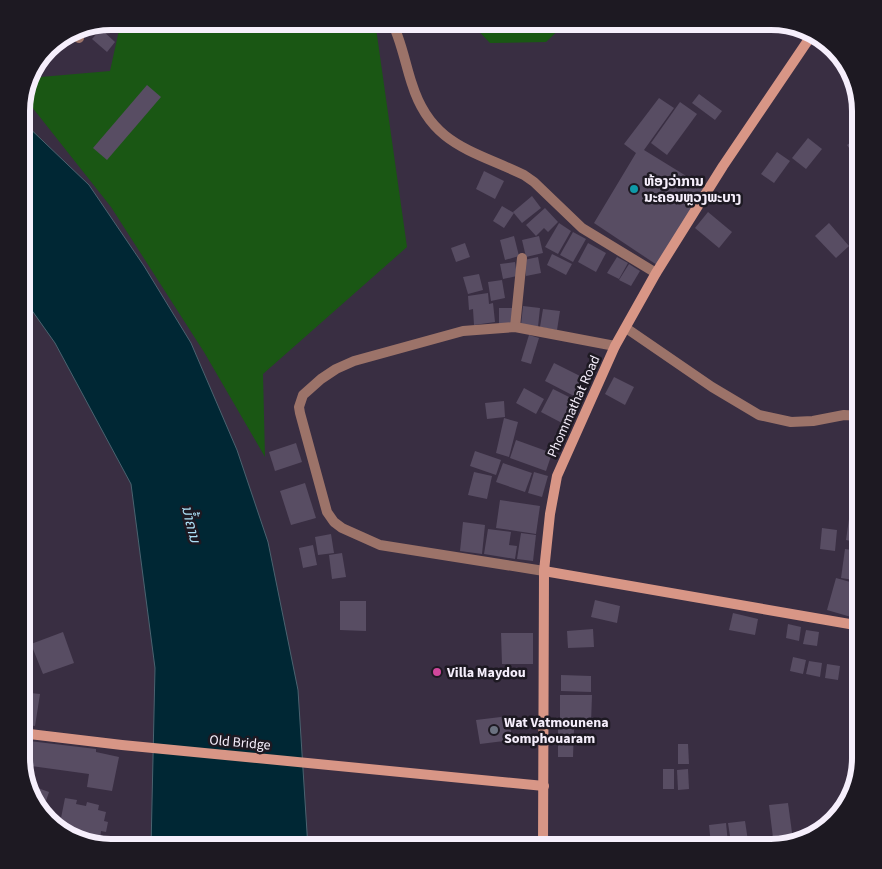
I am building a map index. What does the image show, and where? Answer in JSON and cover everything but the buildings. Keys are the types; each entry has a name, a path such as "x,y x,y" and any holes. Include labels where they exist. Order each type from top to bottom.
{"street":[{"path":"396,30 416,98 439,132 457,144 524,175 534,182 582,228 656,273"},
{"name":"Phommathat Road","path":"543,839 544,571 550,514 557,476 615,346 656,273 723,166 808,39"},
{"path":"515,327 522,258"},
{"path":"615,346 515,327 463,331 354,361 336,369 303,395 299,407 327,512 334,522 342,528 380,544 852,624"},
{"path":"626,328 712,387 759,415 791,422 852,415"},
{"name":"Old Bridge","path":"30,734 122,745 544,786"}],"green space":[{"path":"119,30 376,30 407,247 263,374 265,457 204,352 111,207 30,105 37,77 110,71"},
{"path":"478,30 559,30 546,42 490,43"}],"water":[{"name":"ນ້ຳຄານ","path":"30,129 89,185 144,266 191,343 237,450 268,542 298,690 307,839 151,839 155,668 131,484 55,343 30,308"}],"place":[{"name":"ຫ້ອງວ່າການ ນະຄອນຫຼວງພະບາງ","path":"634,189"},
{"name":"Villa Maydou","path":"437,672"},
{"name":"Wat Vatmounena Somphouaram","path":"494,730"}]}
